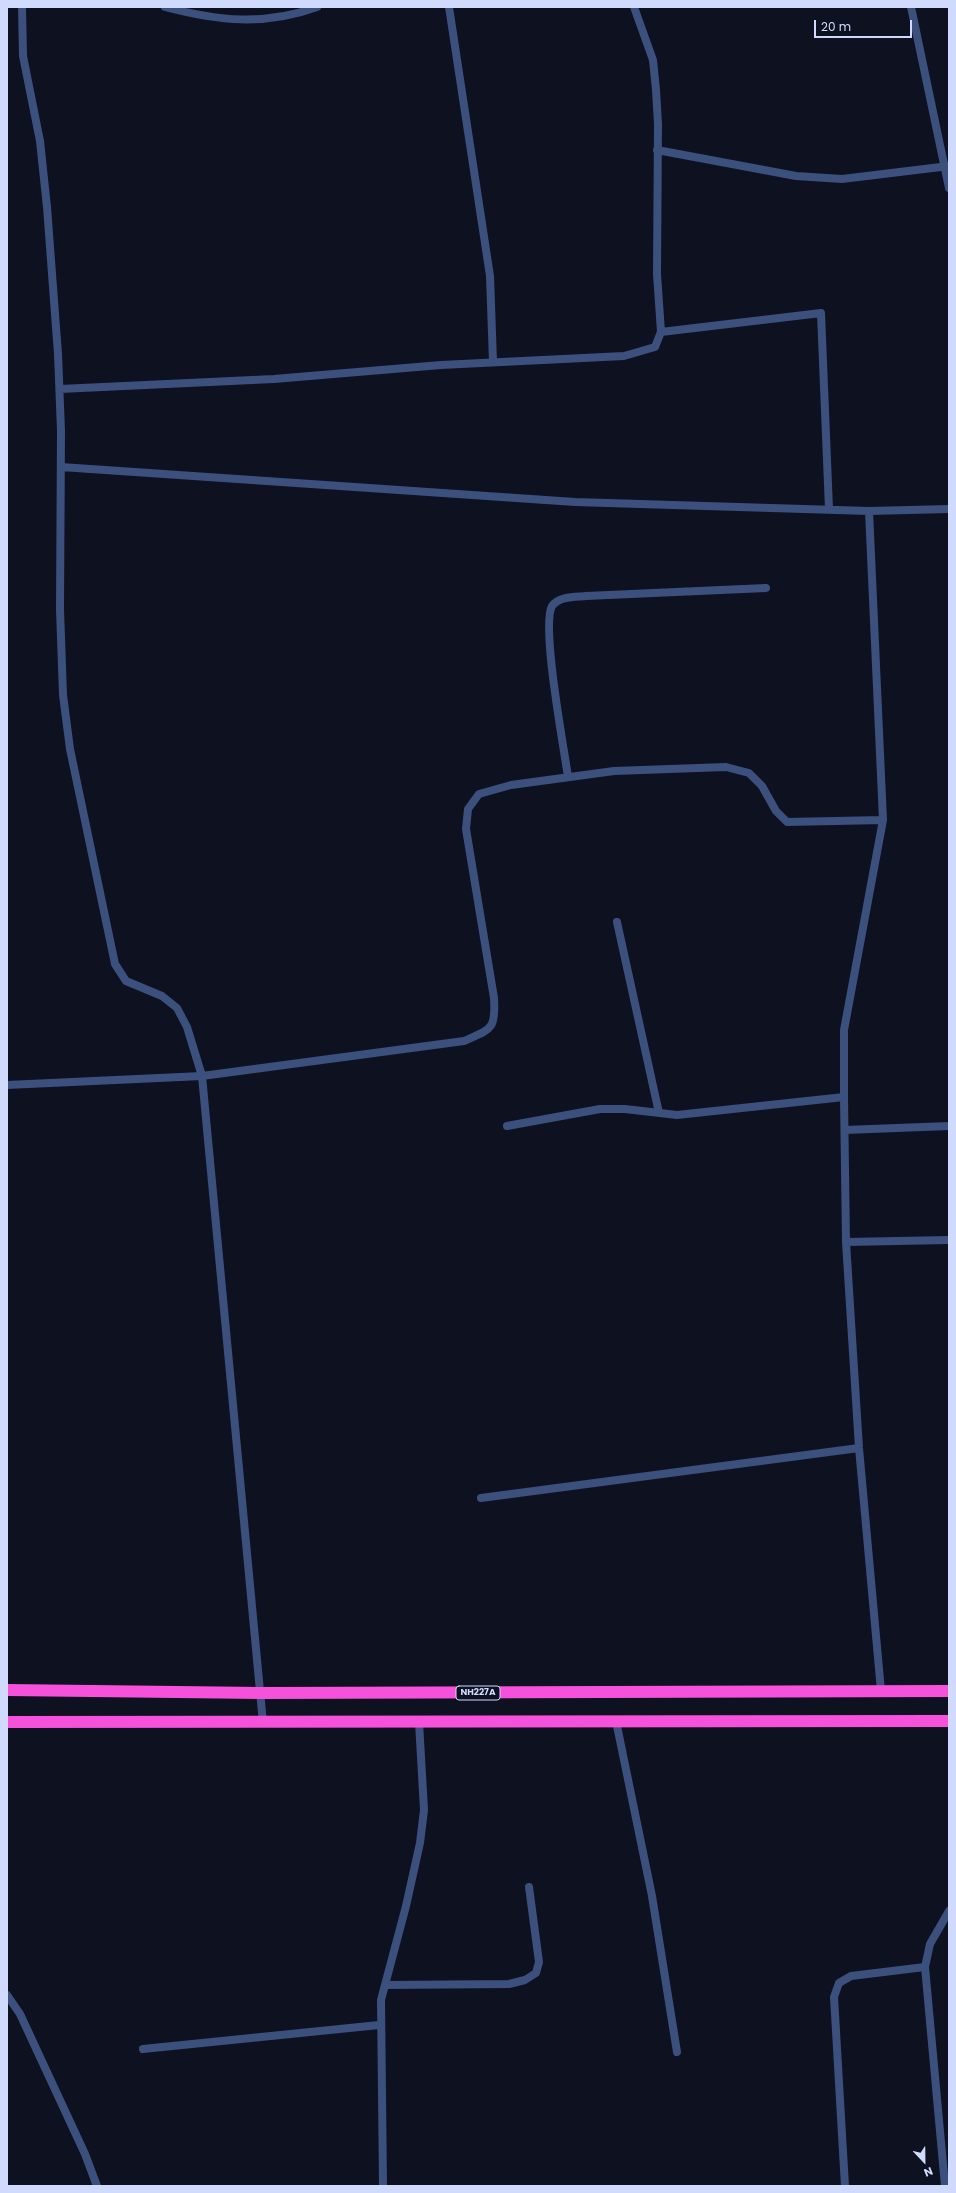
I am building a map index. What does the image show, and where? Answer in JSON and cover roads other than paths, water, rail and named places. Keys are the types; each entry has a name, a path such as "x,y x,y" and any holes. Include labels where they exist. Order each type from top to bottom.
{"highway":[{"name":"NH227A","path":"7,1690 261,1693 949,1691"},
{"path":"7,1722 262,1723 949,1721"}],"street":[{"path":"22,7 23,56 40,141 47,207 60,389 60,609 63,695 70,749 110,946 115,964 126,981 162,996 177,1008 187,1027 202,1076 261,1693 262,1723"},
{"path":"165,7 227,19 270,20 317,7"},
{"path":"449,7 490,276 493,362"},
{"path":"60,389 274,379 493,362 624,356 655,347 661,332 657,274 658,150 653,60 634,7"},
{"path":"911,7 947,166 949,188"},
{"path":"658,150 796,176 842,179 947,166"},
{"path":"661,332 822,312 829,509"},
{"path":"61,467 575,502 870,511 949,509"},
{"path":"870,511 883,820 844,1030 844,1097 846,1242 859,1448 881,1691"},
{"path":"568,777 548,641 549,616 553,606 562,598 766,588"},
{"path":"7,1085 202,1076 464,1042 487,1030 496,1018 494,998 466,829 468,809 479,794 511,785 614,771 726,767 749,773 762,786 776,811 787,822 883,820"},
{"path":"617,922 659,1113"},
{"path":"507,1126 600,1109 625,1109 677,1115 844,1097"},
{"path":"845,1130 949,1126"},
{"path":"846,1242 949,1240"},
{"path":"481,1498 859,1448"},
{"path":"616,1721 652,1896 677,2052"},
{"path":"383,2186 379,2025 384,1986 420,1843 424,1810 420,1722"},
{"path":"384,1986 509,1984 525,1980 536,1973 539,1962 529,1887"},
{"path":"946,2186 925,1966 930,1944 949,1911"},
{"path":"844,2186 834,1996 839,1983 851,1976 925,1966"},
{"path":"7,1995 24,2021 85,2154 97,2186"},
{"path":"142,2049 379,2025"}]}
